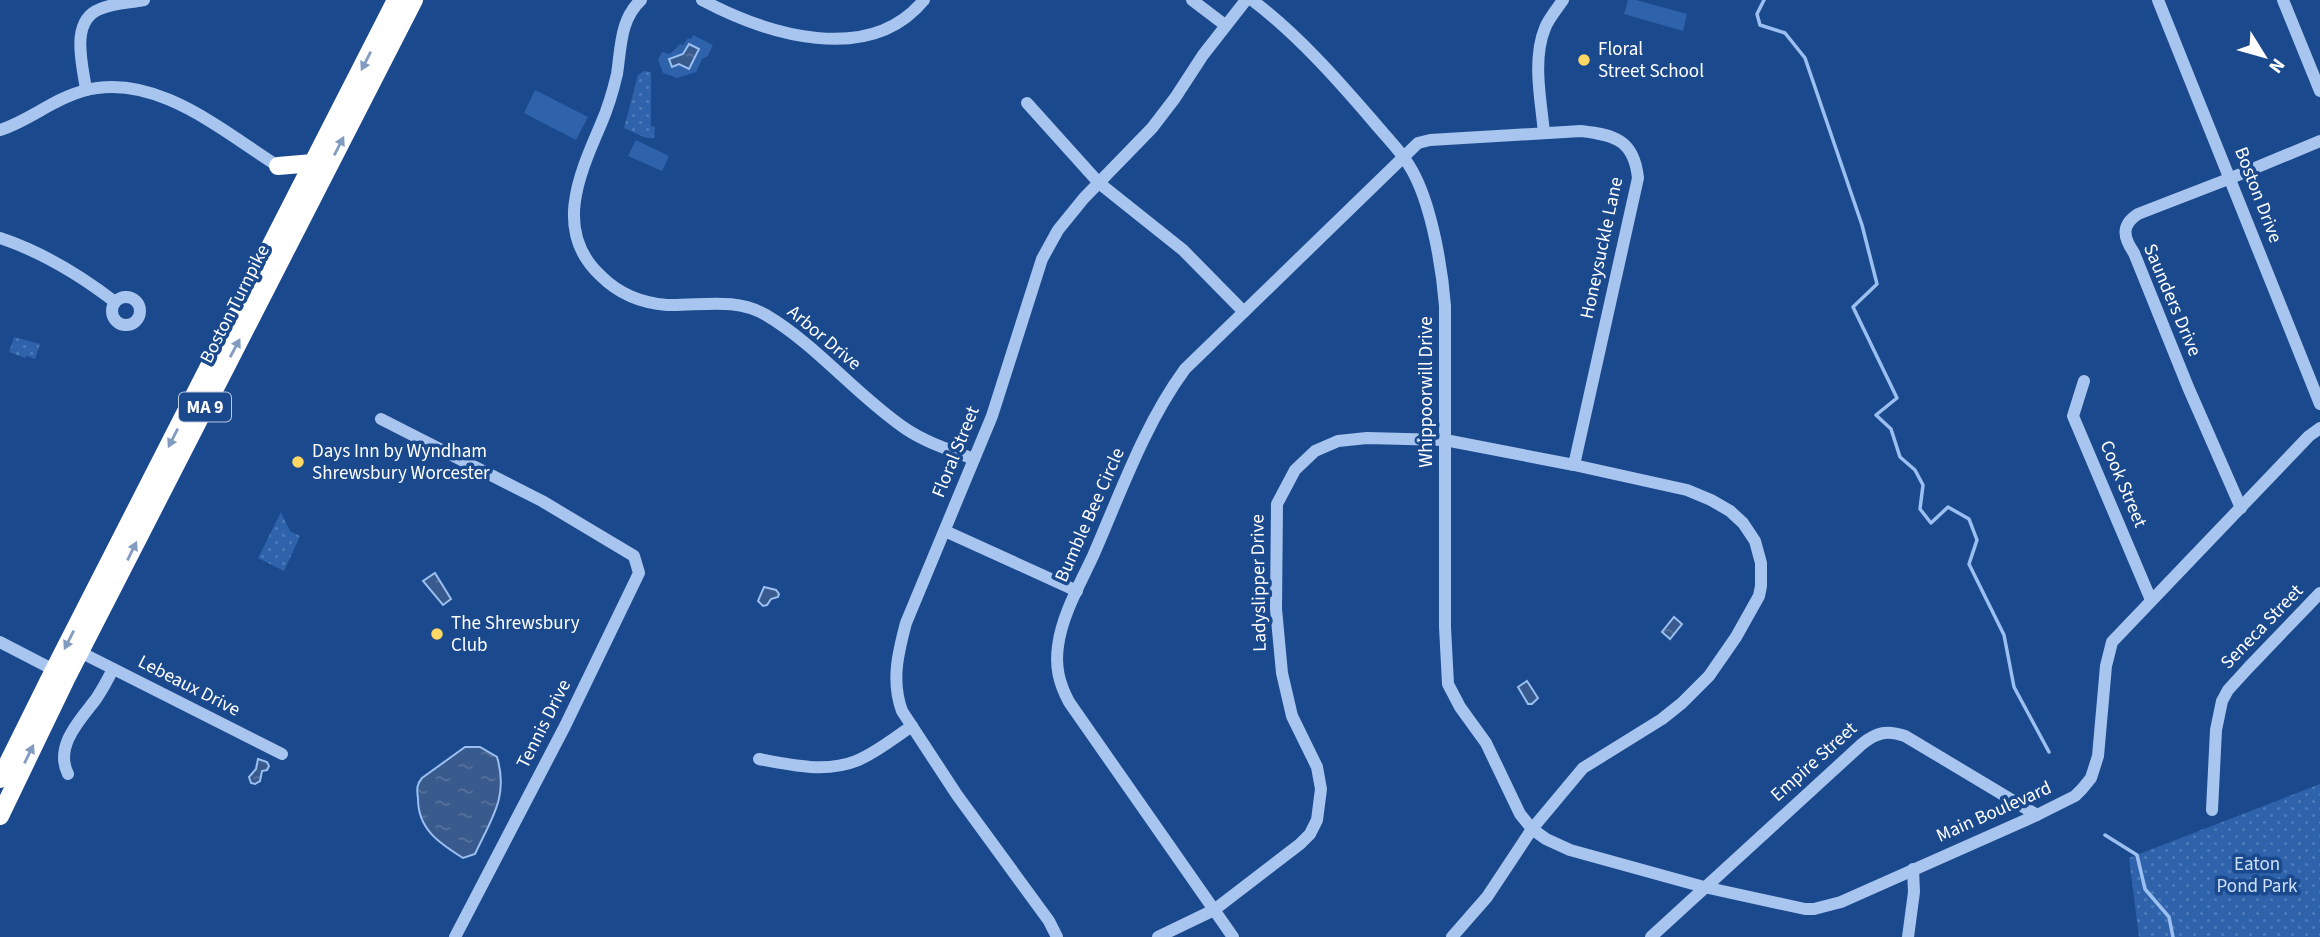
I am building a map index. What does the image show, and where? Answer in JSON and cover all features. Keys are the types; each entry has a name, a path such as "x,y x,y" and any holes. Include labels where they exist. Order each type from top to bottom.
{"highway":[{"name":"Boston Turnpike","path":"0,779 397,0"},
{"name":"Boston Turnpike","path":"0,816 80,652 414,0"},
{"path":"278,166 313,163"},
{"path":"278,166 298,194"}],"street":[{"path":"86,90 80,37 90,15 99,9 117,4 144,0"},
{"name":"Arbor Drive","path":"641,0 629,15 621,38 613,92 585,159 576,190 573,220 580,249 586,260 611,286 640,300 668,305 730,303 763,313 803,341 868,400 906,429 940,447 974,458"},
{"path":"702,0 746,21 773,29 802,36 839,38 879,32 902,21 924,0"},
{"path":"1192,0 1225,25"},
{"name":"Floral Street","path":"1057,937 1049,921 957,795 902,711 895,677 899,647 906,623 1003,382 1042,259 1058,230 1152,128 1225,25 1246,0"},
{"name":"Whippoorwill Drive","path":"1252,0 1292,33 1403,156 1421,189 1442,271 1445,306 1445,627 1448,684 1460,707 1486,743 1514,804 1532,829"},
{"path":"1544,133 1539,71 1540,43 1546,26 1563,0"},
{"name":"Boston Drive","path":"2158,0 2320,404"},
{"path":"2283,0 2320,91"},
{"path":"0,130 18,125 62,99 86,90 115,87 151,92 199,116 278,166"},
{"path":"1027,103 1099,183 1183,250 1244,312"},
{"name":"Honeysuckle Lane","path":"1403,156 1418,143 1430,140 1581,131 1614,138 1635,156 1638,178 1574,465"},
{"name":"Saunders Drive","path":"2241,508 2125,234 2127,223 2138,214 2320,141"},
{"name":"Bumble Bee Circle","path":"1233,937 1069,702 1059,684 1056,664 1058,643 1077,591 1148,429 1165,397 1185,369 1352,209 1403,156"},
{"path":"0,238 22,245 53,261 92,284 115,302"},
{"name":"Cook Street","path":"2084,381 2073,416 2151,600"},
{"name":"Tennis Drive","path":"381,419 597,532 634,556 639,573 565,726 455,937"},
{"name":"Main Boulevard","path":"1532,829 1570,850 1704,887 1781,905 1814,909 1841,902 2075,796 2091,778 2099,755 2106,666 2110,646 2117,635 2309,436 2320,428"},
{"name":"Ladyslipper Drive","path":"1158,937 1214,910 1300,844 1310,834 1317,820 1321,789 1319,774 1292,716 1282,673 1276,609 1278,499 1304,460 1324,446 1338,441 1367,438 1445,440"},
{"path":"1445,440 1686,490 1711,500 1730,511 1743,523 1755,541 1761,563 1759,596 1736,637 1699,688 1662,719 1583,768 1532,829 1488,897 1452,937"},
{"path":"944,531 1077,591"},
{"name":"Seneca Street","path":"2212,810 2216,730 2222,701 2228,690 2320,593"},
{"path":"0,642 54,670"},
{"name":"Lebeaux Drive","path":"80,652 282,754"},
{"path":"68,774 64,766 66,745 82,714 96,699 113,670"},
{"path":"759,759 808,766 841,765 867,755 912,726"},
{"name":"Empire Street","path":"1651,937 1874,735 1894,732 1905,736 2037,815"},
{"path":"1908,937 1914,892 1913,869"}],"green space":[{"path":"1628,0 1687,14 1683,31 1624,14"},
{"path":"693,35 713,45 696,72 677,78 663,73 658,60 662,52 670,54"},
{"path":"644,71 651,72 651,126 655,127 654,138 646,138 624,128 638,75"},
{"path":"535,90 588,117 576,140 524,113"},
{"path":"636,140 669,156 662,171 628,156"},
{"path":"14,337 40,344 35,359 9,352"},
{"path":"281,512 290,531 300,536 284,571 258,558"},
{"name":"Eaton Pond Park","path":"2320,784 2320,937 2139,937 2129,858"}],"water":[{"path":"689,44 699,49 689,69 679,64 672,67 669,59 683,54"},
{"path":"435,573 451,599 443,605 423,581"},
{"path":"764,587 776,590 779,594 763,606 758,601"},
{"path":"1674,617 1682,624 1670,639 1662,632"},
{"path":"1527,681 1538,698 1532,704 1528,704 1518,687"},
{"path":"465,747 480,747 497,757 501,784 500,796 492,818 475,854 463,858 438,841 426,827 419,810 417,790 422,778"},
{"path":"258,759 267,762 269,766 262,771 260,781 255,784 251,783 249,777 256,769"}],"waterway":[{"path":"1764,0 1757,14 1760,25 1785,33 1805,58 1862,225 1877,284 1853,307 1897,398 1876,415 1891,429 1900,457 1915,470 1923,485 1920,509 1931,523 1948,507 1969,519 1977,540 1969,564 2004,635 2014,687 2049,752"},
{"path":"2105,835 2137,855 2145,889 2169,917 2173,937"}],"place":[{"name":"Floral Street School","path":"1584,60"},
{"name":"Days Inn by Wyndham Shrewsbury Worcester","path":"298,462"},
{"name":"The Shrewsbury Club","path":"437,634"}]}
